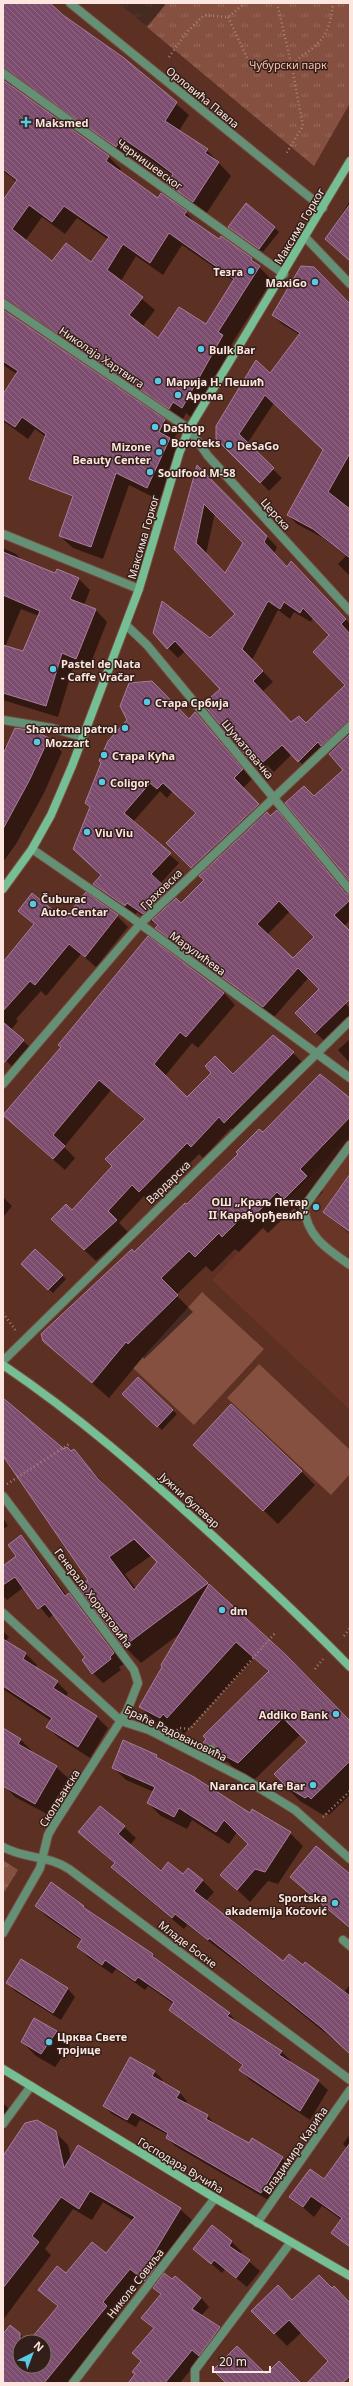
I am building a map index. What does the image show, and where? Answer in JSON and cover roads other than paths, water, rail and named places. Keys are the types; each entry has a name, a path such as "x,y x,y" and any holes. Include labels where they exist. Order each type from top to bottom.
{"main road":[{"name":"Максима Горког","path":"3,889 32,849 51,815 139,590 179,454 189,429 284,274 350,161"},
{"name":"Јужни булевар","path":"3,1365 72,1413 107,1441 256,1575 350,1667"},
{"name":"Господара Вучића","path":"3,2069 215,2198 350,2276"}],"street":[{"name":"Орловића Павла","path":"70,3 323,208"},
{"name":"Чернишевског","path":"3,73 284,274"},
{"path":"306,237 350,284"},
{"name":"Николаја Хартвига","path":"3,303 189,429"},
{"name":"Церска","path":"189,429 208,456 350,611"},
{"path":"3,534 139,590"},
{"name":"Шуматовачка","path":"126,625 147,645 274,796 350,890"},
{"path":"3,720 52,728 82,737"},
{"name":"Граховска","path":"3,1084 140,924 274,796 350,726"},
{"name":"Марулићева","path":"32,849 140,924 350,1078"},
{"name":"Вардарска","path":"3,1361 22,1340 350,1021"},
{"path":"350,1145 304,1207 312,1235 321,1245 350,1265"},
{"name":"Генерала Хорватовића","path":"3,1496 134,1670 138,1683 121,1721"},
{"name":"Браће Радовановића","path":"3,1612 121,1721 171,1740 206,1757 295,1810 350,1859"},
{"name":"Скопљанска","path":"3,1933 36,1876 44,1857 48,1835 53,1826 121,1721"},
{"path":"206,1757 211,1749"},
{"name":"Младе Босне","path":"3,1847 19,1855 44,1857 69,1869 350,2080"},
{"path":"3,2124 31,2086"},
{"name":"Владимира Карића","path":"257,2223 350,2090"},
{"name":"Николе Совиља","path":"73,2383 215,2198"},
{"path":"195,2383 195,2370 291,2242"}],"place":[{"name":"Maksmed","path":"26,122"},
{"name":"Тезга","path":"251,271"},
{"name":"MaxiGo","path":"315,282"},
{"name":"Bulk Bar","path":"201,349"},
{"name":"Марија Н. Пешић","path":"158,381"},
{"name":"Арома","path":"178,395"},
{"name":"DaShop","path":"155,427"},
{"name":"Boroteks","path":"163,442"},
{"name":"DeSaGo","path":"229,445"},
{"name":"Mizone Beauty Center","path":"159,452"},
{"name":"Soulfood M-58","path":"150,472"},
{"name":"Pastel de Nata - Caffe Vračar","path":"53,669"},
{"name":"Стара Србија","path":"147,702"},
{"name":"Shavarma patrol","path":"125,728"},
{"name":"Mozzart","path":"37,742"},
{"name":"Стара Кућа","path":"104,755"},
{"name":"Coligor","path":"102,782"},
{"name":"Viu Viu","path":"87,832"},
{"name":"Čuburac Auto-Centar","path":"33,904"},
{"name":"ОШ „Краљ Петар II Карађорђевић”","path":"316,1207"},
{"name":"dm","path":"222,1610"},
{"name":"Addiko Bank","path":"336,1714"},
{"name":"Naranca Kafe Bar","path":"313,1785"},
{"name":"Sportska akademija Kočović","path":"335,1903"},
{"name":"Црква Свете тројице","path":"49,2042"}],"park label":[{"name":"Чубурски парк","path":"288,64"}]}
